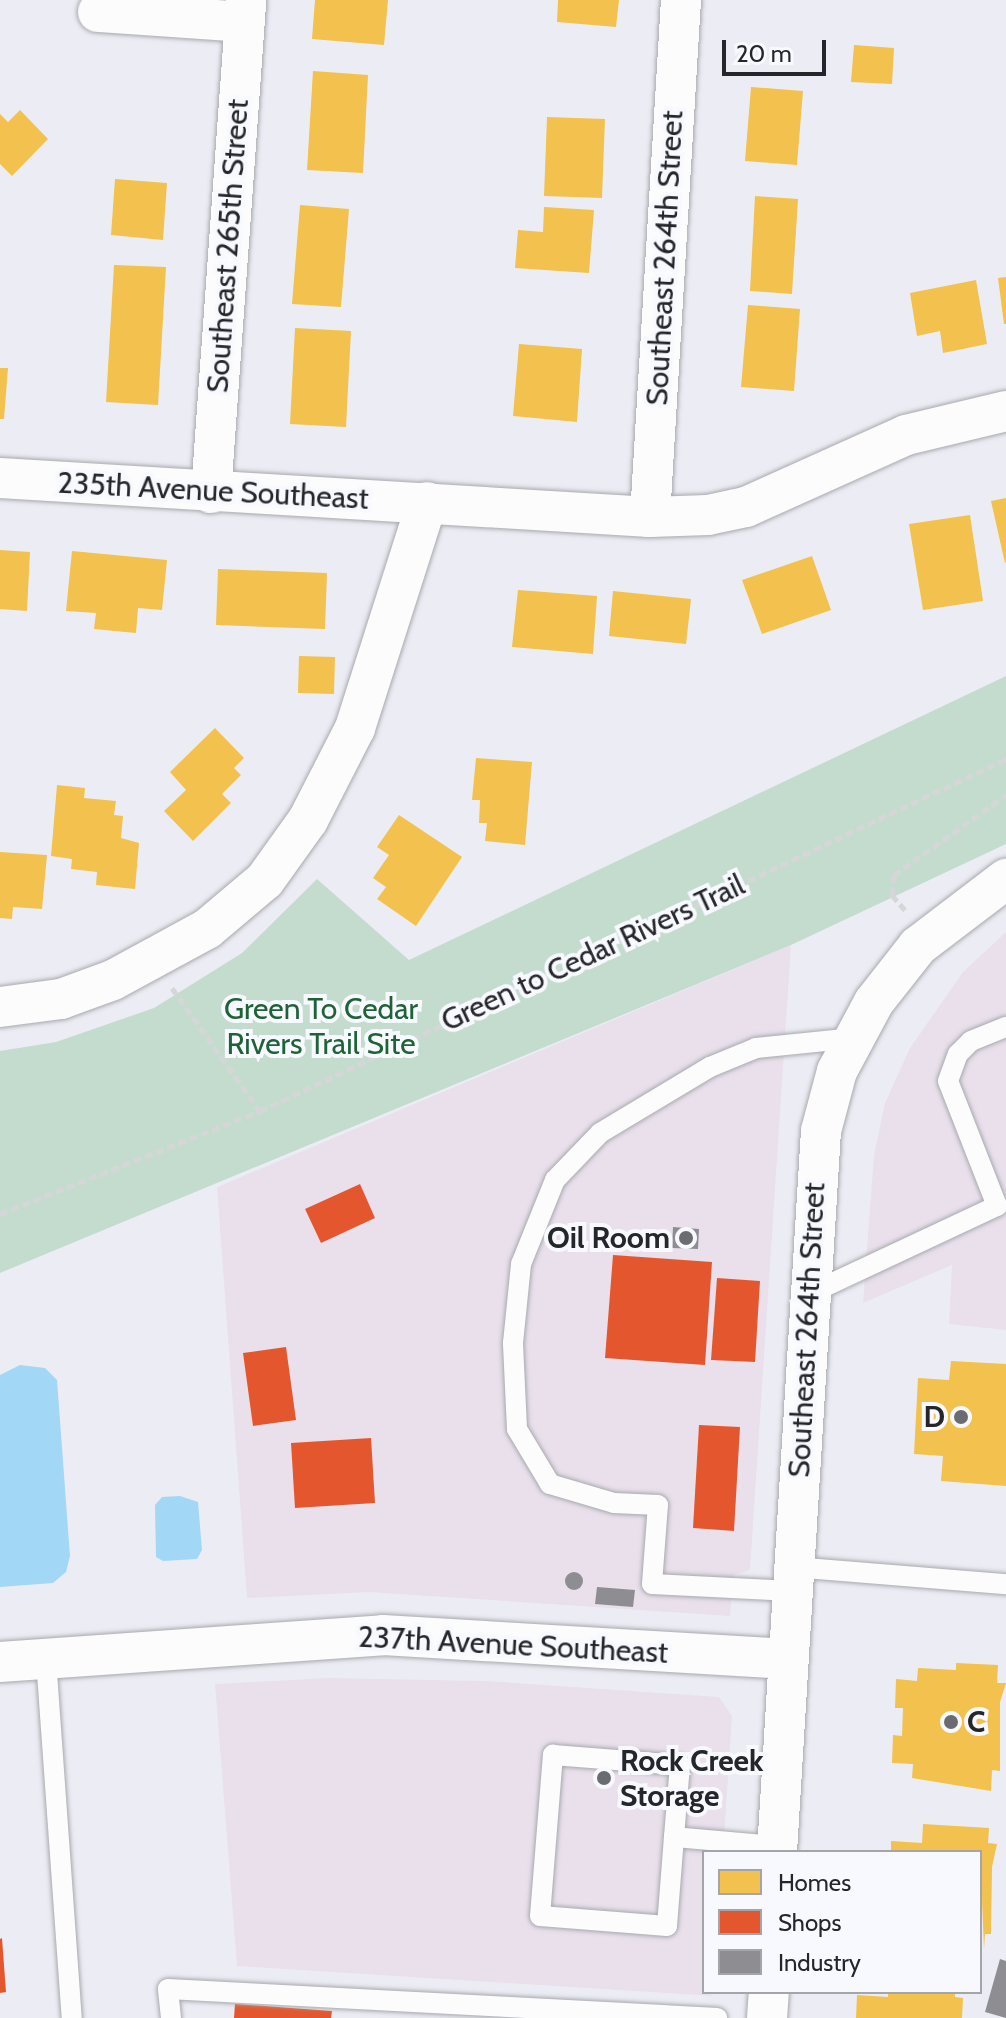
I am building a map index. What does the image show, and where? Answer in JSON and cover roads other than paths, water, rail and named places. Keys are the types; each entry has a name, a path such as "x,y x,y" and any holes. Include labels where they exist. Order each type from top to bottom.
{"street":[{"name":"Southeast 264th Street","path":"650,517 681,0"},
{"path":"98,12 245,11"},
{"name":"Southeast 265th Street","path":"211,493 245,11"},
{"name":"235th Avenue Southeast","path":"0,478 650,517 708,515 746,507 906,435 1006,411"},
{"path":"0,1007 61,999 153,961 207,929 265,880 308,820 355,728 427,502"},
{"name":"Southeast 264th Street","path":"777,1849 821,1131 837,1071 874,1002 928,937 1006,879"},
{"name":"237th Avenue Southeast","path":"0,1662 383,1635 788,1659"},
{"path":"767,2018 769,1994"}],"lane":[{"path":"809,1294 1002,1209 948,1081 958,1054 971,1041 1006,1027"},
{"path":"854,1038 756,1048 710,1067 600,1133 555,1180 521,1264 513,1343 517,1429 550,1484 614,1503 658,1505 652,1584 792,1579 1006,1584"},
{"path":"46,1659 72,2018"},
{"path":"553,1755 680,1765 674,1837 667,1926 540,1916 553,1755"},
{"path":"674,1837 777,1849"},
{"path":"171,2018 168,1989 362,2009 717,2018"}],"water":[{"path":"20,1365 45,1368 57,1380 70,1556 66,1572 53,1583 0,1587 0,1375"},
{"path":"180,1496 198,1502 202,1550 197,1559 163,1561 156,1557 155,1505 162,1497"}],"place":[{"name":"Oil Room","path":"686,1238"},
{"name":"D","path":"961,1417"},
{"name":"C","path":"951,1722"},
{"name":"Rock Creek Storage","path":"604,1778"}],"park label":[{"name":"Green To Cedar Rivers Trail Site","path":"321,1026"}]}
